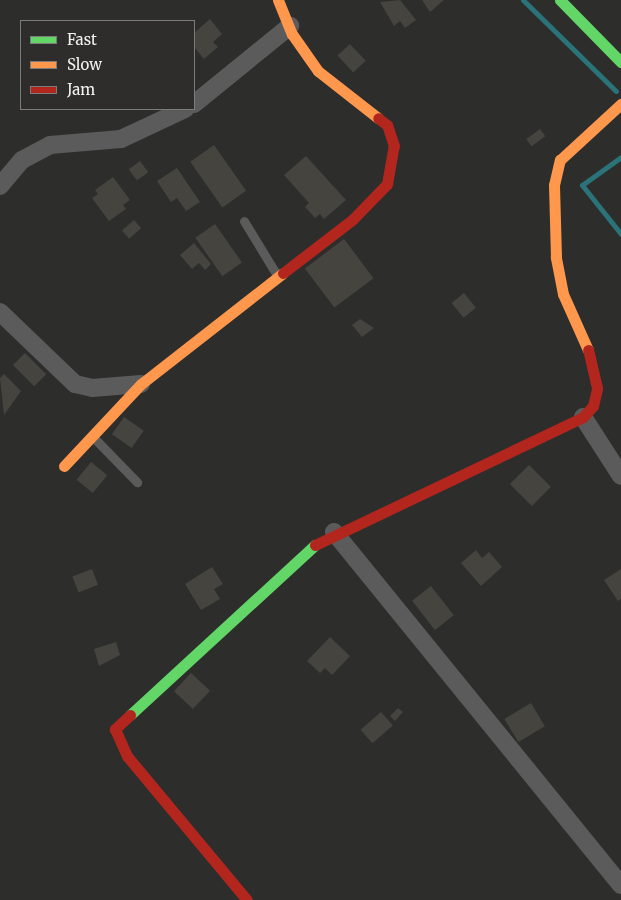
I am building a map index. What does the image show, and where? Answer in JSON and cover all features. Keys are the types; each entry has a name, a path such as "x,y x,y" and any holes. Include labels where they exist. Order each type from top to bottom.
{"street":[{"path":"64,466 141,384 353,219 387,184 394,146 387,125 318,70 290,26 278,0"},
{"path":"560,0 621,62"},
{"path":"195,103 290,26"},
{"path":"248,900 127,756 115,729 306,551 334,532 583,417 593,406 598,388 594,364 562,294 556,257 554,186 560,160 621,104"},
{"path":"0,186 22,160 50,144 121,139 184,110"},
{"path":"0,312 75,384 92,388 141,384"},
{"path":"583,417 621,476"},
{"path":"334,532 621,884"}],"lane":[{"path":"244,221 278,277"},
{"path":"92,436 137,482"}],"building":[{"path":"400,0 416,20 405,28 400,21 394,26 380,2"},
{"path":"422,0 444,0 430,12"},
{"path":"210,19 222,34 213,42 218,47 204,59 195,48 195,32"},
{"path":"350,44 366,61 353,72 338,56"},
{"path":"540,129 545,136 532,146 526,139"},
{"path":"214,145 246,191 222,208 190,162"},
{"path":"306,156 346,200 324,219 320,214 315,218 305,207 309,203 284,175"},
{"path":"140,161 148,172 137,181 129,169"},
{"path":"177,168 200,202 186,211 177,198 171,202 157,181"},
{"path":"113,177 130,200 123,205 126,209 109,221 92,198 98,194 95,190"},
{"path":"134,220 141,228 129,239 122,230"},
{"path":"215,224 242,263 222,276 195,238"},
{"path":"344,239 373,278 334,308 305,268"},
{"path":"194,243 211,264 205,270 199,263 192,269 180,255"},
{"path":"464,293 476,308 464,318 452,303"},
{"path":"360,319 374,328 362,337 352,325"},
{"path":"25,353 46,374 34,386 13,365"},
{"path":"4,374 21,391 4,415 0,378"},
{"path":"124,417 144,431 132,448 112,434"},
{"path":"91,462 107,475 93,493 77,480"},
{"path":"529,465 551,487 532,506 510,484"},
{"path":"476,550 482,558 489,552 502,567 481,586 461,563"},
{"path":"212,567 223,584 214,589 220,599 201,610 185,584"},
{"path":"92,569 98,585 78,592 72,577"},
{"path":"621,569 621,599 618,601 604,580"},
{"path":"431,586 454,615 435,630 412,601"},
{"path":"330,637 350,656 332,675 325,668 320,673 307,661"},
{"path":"116,642 120,655 99,666 94,649"},
{"path":"191,673 210,691 193,709 174,691"},
{"path":"531,703 545,726 518,742 504,719"},
{"path":"398,708 403,712 395,721 390,716"},
{"path":"381,712 393,726 372,743 361,730"}],"waterway":[{"path":"523,0 616,91"},
{"path":"621,157 582,185 621,234"}],"traffic: fast":[{"path":"560,0 621,62"},
{"path":"130,715 315,545"}],"traffic: slow":[{"path":"278,0 292,34 318,71 378,118"},
{"path":"588,350 563,294 556,257 554,185 560,160 621,104"},
{"path":"64,466 141,384 283,273"}],"traffic: jam":[{"path":"283,273 353,219 387,184 394,146 387,125 378,118"},
{"path":"315,545 583,417 593,406 597,388 588,350"},
{"path":"130,715 115,729 127,756 247,900"}]}
